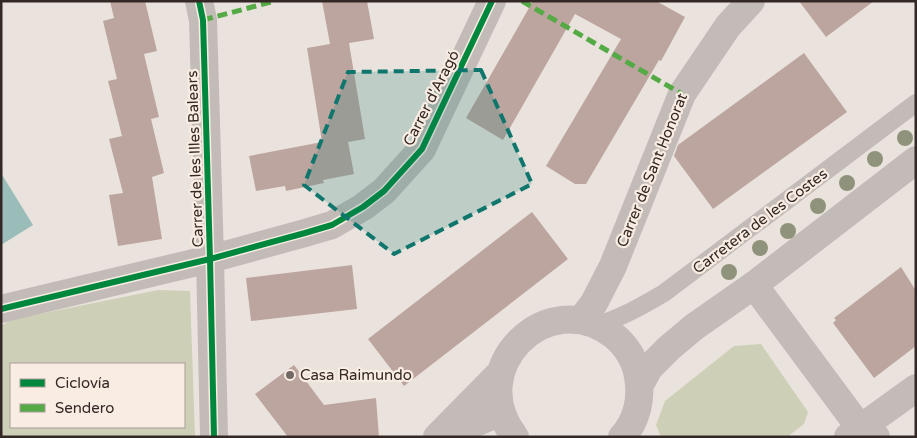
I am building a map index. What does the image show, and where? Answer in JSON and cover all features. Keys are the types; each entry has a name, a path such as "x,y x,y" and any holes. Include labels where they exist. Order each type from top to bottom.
{"street":[{"name":"Carrer de les Illes Balears","path":"199,1 203,20 214,437"},
{"name":"Carrer d'Aragó","path":"1,309 305,233 332,224 363,206 384,191 422,149 492,1"},
{"name":"Carrer de Sant Honorat","path":"589,323 594,303 613,266 682,94 728,26 751,1"},
{"path":"640,385 649,368 694,327 754,285 916,160"},
{"path":"754,285 861,434 916,388"},
{"path":"516,437 508,427 501,412 498,392 500,373 508,354 522,338 540,326 560,320 589,323 607,330 625,347 633,359 640,385 639,402 634,418 622,437"},
{"path":"625,347 644,346 662,342 694,327"},
{"path":"437,437 500,373"},
{"path":"444,437 501,412"}],"lane":[{"name":"Carretera de les Costes","path":"589,323 614,320 664,293 916,103"}],"highlighted area":[{"path":"481,70 532,184 394,254 304,185 348,72"}],"green space":[{"path":"158,290 190,291 195,437 1,437 1,326 10,320"},
{"path":"761,344 808,412 804,424 787,437 661,437 656,425 665,401 734,346"}],"water":[{"path":"1,173 33,225 1,245"}],"building":[{"path":"110,1 145,1 157,51 144,54 159,117 151,119 164,173 152,177 162,239 118,246 109,195 123,193 109,139 122,136 108,81 117,79 103,21 114,18"},
{"path":"322,1 367,1 374,39 349,43 365,139 348,142 354,174 323,180 324,183 286,191 285,186 256,191 249,156 322,142 307,48 330,44"},
{"path":"533,1 656,1 685,17 661,61 659,60 586,184 575,184 546,166 621,39 575,14 503,140 466,118"},
{"path":"799,1 874,1 826,37"},
{"path":"804,53 847,112 713,209 674,156 678,145"},
{"path":"532,212 568,259 404,386 368,339"},
{"path":"352,265 357,309 251,321 246,278"},
{"path":"901,267 916,291 916,346 874,378 833,323 836,320 834,318"},
{"path":"294,365 324,405 376,398 379,437 288,437 255,394"}],"marked path":[{"path":"203,20 275,1"},
{"path":"522,1 682,94"}],"cycle path":[{"path":"199,1 203,20 214,437"},
{"path":"1,309 210,259 305,233 332,225 363,207 384,191 422,149 492,1"}],"place":[{"name":"Casa Raimundo","path":"290,375"}]}
